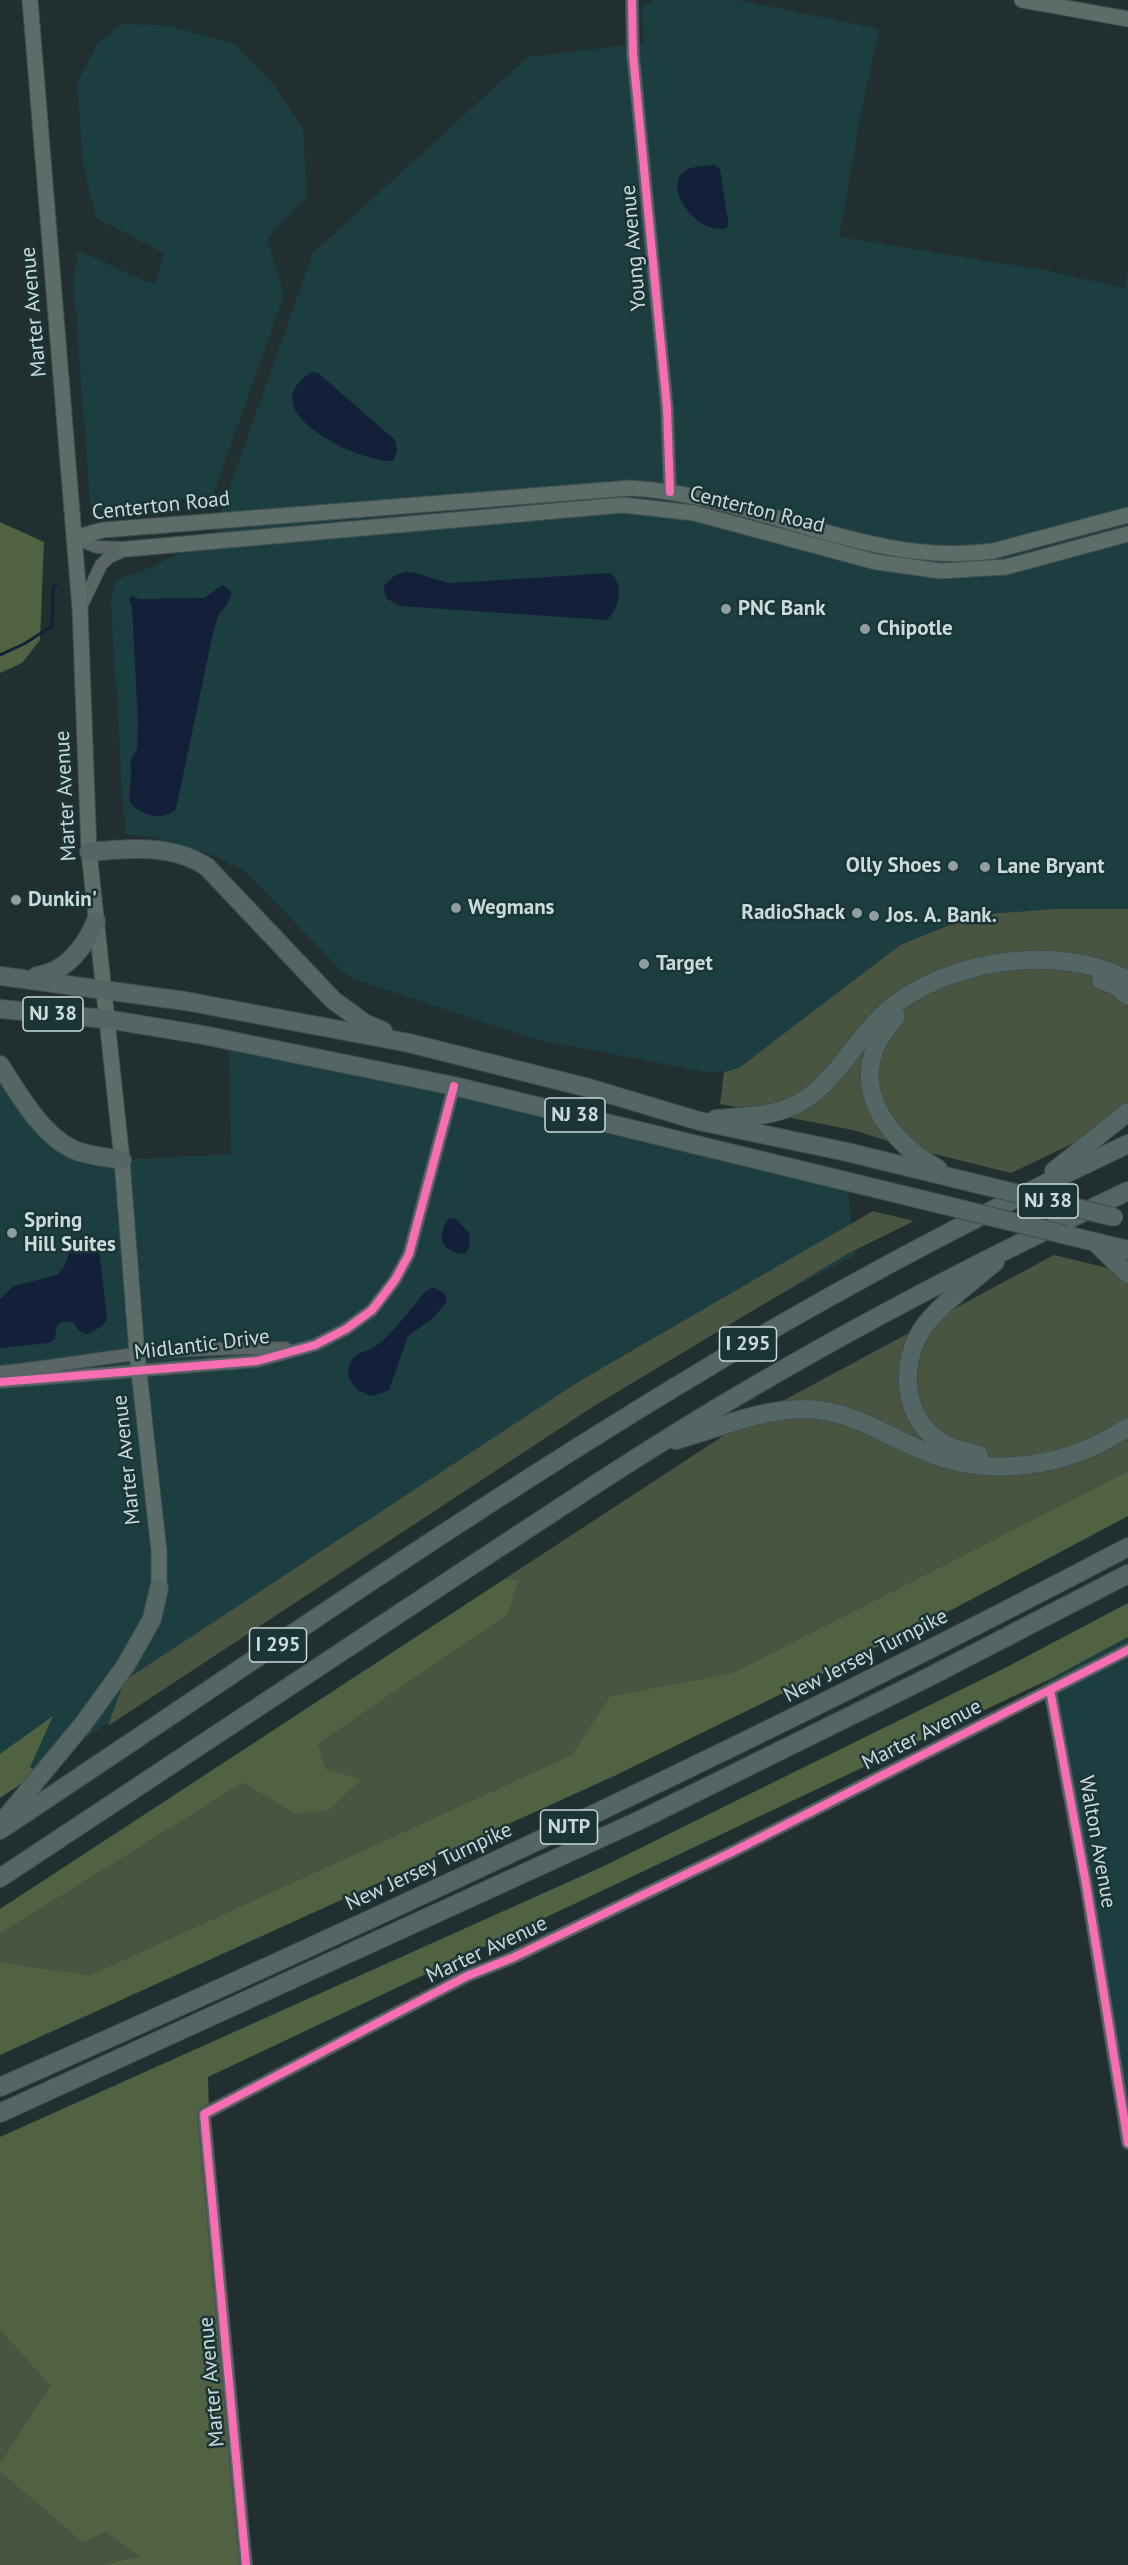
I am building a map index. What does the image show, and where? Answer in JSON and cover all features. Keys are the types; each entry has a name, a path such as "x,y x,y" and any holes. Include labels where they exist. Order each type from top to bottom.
{"highway":[{"path":"89,852 116,849 165,851 198,861 221,882 333,1000 366,1024 409,1043"},
{"path":"24,978 57,971 82,947 96,921"},
{"path":"699,1121 780,1112 793,1107 816,1091 872,1026 896,1004 923,987 964,972 1004,963 1061,960 1100,967 1128,980"},
{"path":"975,1183 942,1171 922,1160 889,1129 871,1092 869,1071 873,1050 883,1031 898,1015 939,990 963,981 998,974 1044,969 1071,971 1095,977 1116,986 1128,996"},
{"name":"NJ 38","path":"0,976 103,988 217,1006 409,1043 589,1088 699,1121 847,1152 1121,1220"},
{"name":"NJ 38","path":"0,1009 106,1019 203,1035 454,1086 1128,1250"},
{"path":"0,1065 33,1113 58,1139 82,1153 122,1160"},
{"path":"1025,1193 1128,1112"},
{"name":"I 295","path":"0,1830 599,1434 761,1337 1025,1193 1128,1144"},
{"name":"I 295","path":"0,1878 654,1447 814,1352 1016,1243 1128,1191"},
{"path":"1093,1241 1128,1274"},
{"path":"1016,1243 927,1322 915,1340 909,1358 907,1378 909,1396 916,1414 928,1430 944,1443 963,1451 985,1456 1009,1456 1060,1447 1107,1428 1128,1413"},
{"path":"654,1447 742,1419 795,1408 821,1410 847,1417 945,1459 992,1467 1016,1467 1041,1464 1091,1448 1128,1427"},
{"name":"New Jersey Turnpike","path":"0,2087 562,1830 927,1652 1128,1547"},
{"name":"NJTP","path":"0,2113 628,1825 915,1684 1128,1574"},
{"path":"0,1825 84,1723 126,1665 152,1619 159,1588"}],"main road":[{"name":"Marter Avenue","path":"30,0 80,609 89,852 122,1160 138,1372 159,1551 159,1588"},
{"path":"1022,0 1128,19"},
{"name":"Centerton Road","path":"74,538 103,530 630,488 670,492 756,511 873,544 927,554 971,554 993,551 1128,515"},
{"name":"Centerton Road","path":"127,549 623,505 694,513 876,562 941,571 1006,567 1128,534"}],"street":[{"name":"Young Avenue","path":"632,0 633,54 667,408 670,492"},
{"name":"Centerton Road","path":"74,538 97,547 127,549"},
{"path":"80,609 101,566 109,557 127,549"},
{"name":"Midlantic Drive","path":"0,1382 257,1361 315,1345 346,1329 372,1310 395,1280 409,1254 454,1086"},
{"name":"Midlantic Drive","path":"0,1372 47,1368 137,1354 234,1348 301,1348"},
{"name":"Marter Avenue","path":"246,2565 204,2114 467,1976 512,1958 734,1851 1128,1650"},
{"name":"Walton Avenue","path":"1050,1690 1086,1884 1128,2143"}],"shaded area":[{"path":"654,0 738,0 879,29 861,113 839,237 1044,270 1124,288 1128,272 1128,909 1055,909 974,915 937,929 900,945 739,1068 724,1072 706,1072 538,1040 353,979 342,971 244,870 215,856 153,837 125,834 111,602 116,580 152,567 212,537 313,253 528,57 644,43 642,7"},
{"path":"122,24 169,26 235,44 274,85 303,128 307,197 267,238 284,295 213,495 91,511 74,287 77,250 145,281 156,283 164,253 96,218 84,168 77,83 98,43"},
{"path":"714,165 720,169 728,221 727,228 716,229 696,219 681,201 678,191 678,182 685,171"},
{"path":"312,372 318,373 395,440 397,451 393,461 356,453 315,431 300,417 293,402 296,387"},
{"path":"405,572 453,583 610,573 618,583 619,590 617,604 611,616 606,620 401,606 387,599 383,587 395,575"},
{"path":"223,585 232,592 228,603 219,614 213,633 176,809 159,816 146,814 130,803 130,761 137,749 138,723 132,606 129,600 131,596 139,599 204,598"},
{"path":"228,1041 847,1181 855,1255 735,1319 549,1428 234,1641 0,1794 0,1065 58,1139 122,1160 231,1154"},
{"path":"455,1218 470,1234 469,1248 465,1254 451,1251 443,1243 444,1226 448,1219"},
{"path":"81,1236 90,1237 99,1250 107,1320 101,1327 87,1334 79,1331 73,1322 64,1321 57,1326 55,1339 49,1343 0,1348 0,1299 14,1286 57,1275 64,1267 74,1241"},
{"path":"433,1287 445,1294 447,1302 433,1318 408,1336 389,1390 373,1396 357,1389 350,1380 349,1374 353,1358 380,1343 425,1292"},
{"path":"1128,1607 1128,2153 1065,1763 1042,1653"}],"green space":[{"path":"0,522 44,542 40,640 22,663 0,673"},
{"path":"1055,909 1128,909 1128,1117 1011,1173 910,1148 853,1130 720,1104 724,1072 739,1068 900,945 974,915"},
{"path":"873,1211 914,1221 849,1253 594,1406 108,1726 124,1681 578,1382"},
{"path":"1054,1255 1128,1273 1128,1471 732,1673 610,1696 571,1755 90,1975 0,1962 0,1934 243,1783 295,1814 327,1770 318,1744 508,1615 519,1580 506,1578 749,1419"},
{"path":"1128,1471 1128,1516 940,1616 614,1776 0,2055 0,1962 90,1975 571,1755 610,1696 732,1673"},
{"path":"506,1578 519,1580 508,1615 318,1744 327,1770 361,1779 329,1810 295,1814 243,1783 0,1934 0,1909"},
{"path":"1128,1603 1128,1637 1050,1679 208,2077 210,2149 246,2565 100,2565 139,2557 106,2532 83,2543 0,2472 0,2463 50,2386 0,2330 0,2137 604,1866 1005,1668"},
{"path":"53,1716 30,1767 39,1772 0,1798 0,1754"},
{"path":"0,2330 50,2386 0,2463"},
{"path":"0,2472 83,2543 106,2532 140,2558 100,2565 0,2565"}],"waterway":[{"path":"0,655 24,644 52,626 53,588 57,584"}],"cycle path":[{"path":"632,0 633,54 667,408 670,492"},
{"path":"0,1382 257,1361 315,1345 346,1329 372,1310 395,1280 409,1254 454,1086"},
{"path":"246,2565 204,2114 467,1976 512,1958 734,1851 1128,1650"},
{"path":"1050,1690 1086,1884 1128,2143"}],"place":[{"name":"PNC Bank","path":"726,609"},
{"name":"Chipotle","path":"865,629"},
{"name":"Olly Shoes","path":"953,866"},
{"name":"Lane Bryant","path":"985,867"},
{"name":"Dunkin'","path":"16,900"},
{"name":"Wegmans","path":"456,908"},
{"name":"RadioShack","path":"857,913"},
{"name":"Jos. A. Bank.","path":"874,916"},
{"name":"Target","path":"644,964"},
{"name":"Spring Hill Suites","path":"12,1233"}]}
